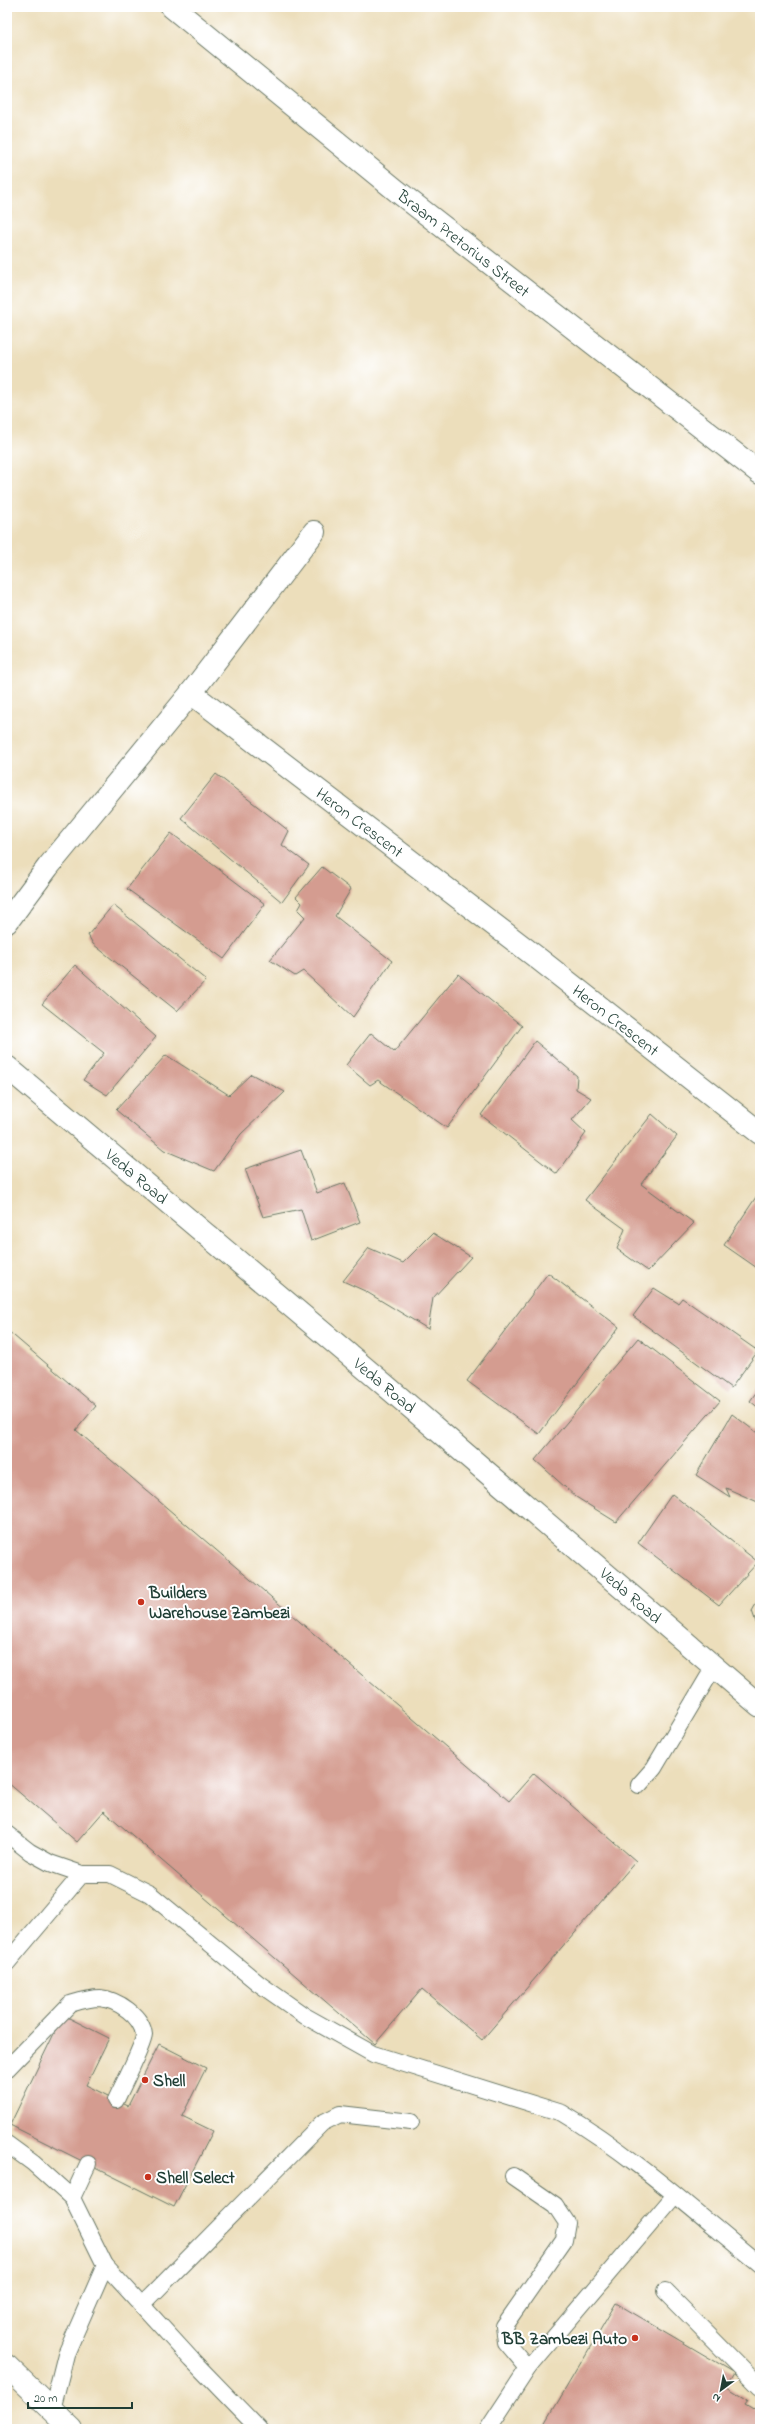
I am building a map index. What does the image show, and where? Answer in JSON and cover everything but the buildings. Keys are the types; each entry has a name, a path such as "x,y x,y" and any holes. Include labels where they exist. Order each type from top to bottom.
{"street":[{"name":"Braam Pretorius Street","path":"172,7 397,190 760,473"},
{"path":"7,922 48,867 191,693 314,532"},
{"name":"Heron Crescent","path":"191,693 540,960 760,1133"},
{"name":"Veda Road","path":"7,1067 760,1706"},
{"path":"7,2366 72,2429"}],"lane":[{"path":"639,1785 654,1768 714,1667"},
{"path":"7,1834 30,1852 50,1863 82,1874 110,1874 150,1894 258,1983 305,2016 347,2041 374,2054 562,2113 590,2130 675,2195 760,2265"},
{"path":"7,1963 82,1874"},
{"path":"7,2069 70,2004 84,1999 101,1998 125,2008 135,2017 140,2022 144,2037 116,2100"},
{"path":"142,2305 322,2123 340,2114 411,2122"},
{"path":"7,2144 33,2164 72,2198 105,2265 259,2429"},
{"path":"72,2198 88,2164"},
{"path":"513,2176 555,2204 567,2223 564,2240 504,2326 506,2342 528,2368"},
{"path":"488,2429 528,2368 675,2195"},
{"path":"52,2410 66,2354 105,2265"},
{"path":"665,2292 760,2388"}],"place":[{"name":"Builders Warehouse Zambezi","path":"141,1602"},
{"name":"Shell","path":"145,2080"},
{"name":"Shell Select","path":"148,2177"},
{"name":"BB Zambezi Auto","path":"635,2338"}]}
